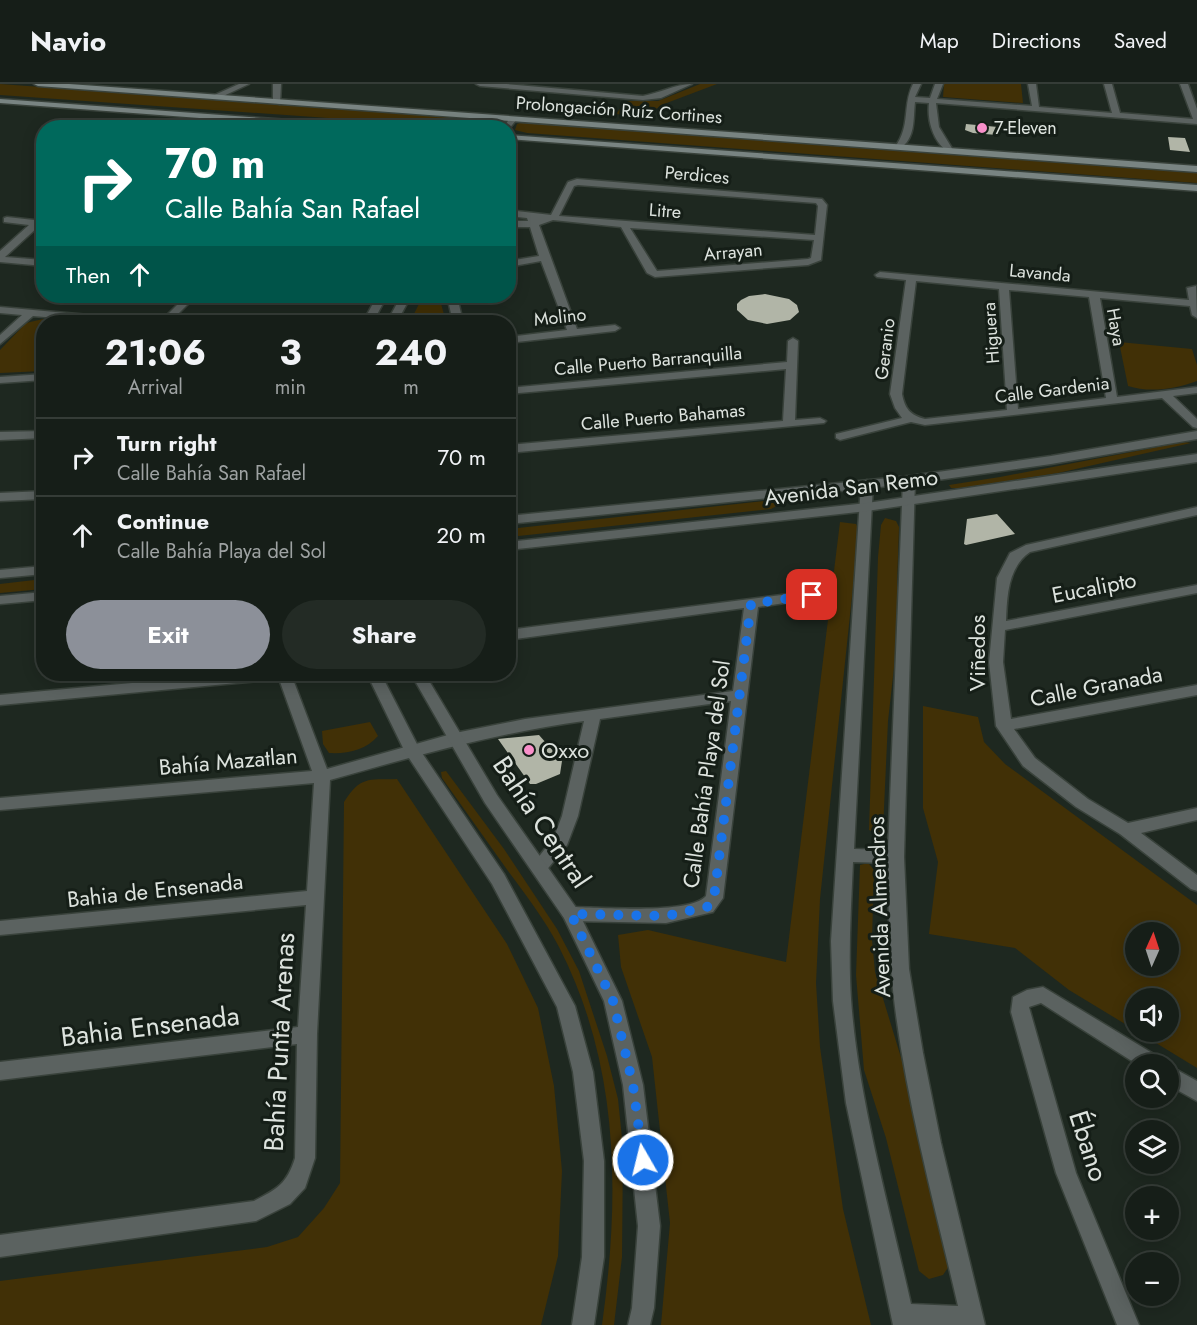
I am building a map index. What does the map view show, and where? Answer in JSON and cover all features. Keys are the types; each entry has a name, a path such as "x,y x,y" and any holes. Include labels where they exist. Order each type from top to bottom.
{"main road":[{"name":"Prolongación Ruíz Cortines","path":"38,84 1197,169"},
{"path":"0,101 262,120"},
{"name":"Prolongación Ruíz Cortines","path":"516,138 1197,188"}],"street":[{"path":"214,97 244,84"},
{"path":"277,84 277,102"},
{"path":"480,84 643,98 658,96 688,84"},
{"path":"899,147 909,135 910,99 917,84"},
{"path":"939,84 932,101 932,119 935,131 949,150"},
{"path":"1032,84 1036,110"},
{"path":"1108,84 1117,116"},
{"path":"910,99 1197,121 1184,84"},
{"path":"477,120 478,116"},
{"name":"Perdices","path":"554,217 574,182 819,201 823,205 819,238"},
{"name":"Litre","path":"516,215 532,220"},
{"name":"Litre","path":"516,223 554,217 624,225 819,238"},
{"path":"7,220 36,223"},
{"path":"532,220 573,333"},
{"name":"Arrayan","path":"624,225 650,272 655,274 813,261 816,260 819,238"},
{"path":"0,257 36,226"},
{"path":"0,257 36,262"},
{"path":"516,263 544,258"},
{"name":"Lavanda","path":"880,275 1196,303"},
{"name":"Geranio","path":"911,278 896,394 897,404 902,413 911,419"},
{"name":"Higuera","path":"1004,286 1014,413"},
{"path":"1192,288 1197,315"},
{"name":"Haya","path":"1094,295 1113,401"},
{"path":"172,315 184,303"},
{"path":"0,310 53,315"},
{"path":"0,341 30,313"},
{"name":"Molino","path":"516,339 615,328"},
{"path":"789,423 793,341"},
{"name":"Calle Puerto Barranquilla","path":"516,390 791,365"},
{"path":"0,380 36,378"},
{"name":"Calle Gardenia","path":"840,436 911,419 925,422 1196,391"},
{"path":"1164,394 1197,425"},
{"name":"Calle Puerto Bahamas","path":"516,448 820,421"},
{"path":"0,436 36,434"},
{"name":"Avenida San Remo","path":"516,519 909,480 1051,460 1197,435"},
{"name":"Avenida San Remo","path":"516,545 910,502 1197,458"},
{"name":"Avenida Almendros","path":"909,480 896,857 900,969 913,1053 931,1143 973,1321"},
{"name":"Avenida Almendros","path":"867,484 840,941 842,1001 856,1103 903,1320"},
{"path":"0,497 36,495"},
{"name":"Viñedos","path":"1197,511 1026,549 1015,556 1004,578 996,662 1004,726 1029,762 1082,803 1126,830 1197,884"},
{"path":"0,574 36,571"},
{"name":"Eucalipto","path":"999,627 1197,589"},
{"path":"516,635 812,595"},
{"path":"0,600 36,597"},
{"name":"Calle Bahía Playa del Sol","path":"571,914 666,916 707,907 714,898 751,604"},
{"path":"0,700 205,681"},
{"name":"Bahía Punta Arenas","path":"0,1246 256,1211 283,1197 298,1181 305,1158 307,1034 322,776 284,681"},
{"path":"378,681 413,752 498,879 566,1006 584,1072 594,1161 593,1257 583,1325"},
{"name":"Bahía Central","path":"422,681 491,799 571,914 613,1001 633,1085 649,1226 643,1308 639,1325"},
{"name":"Calle Granada","path":"1004,726 1197,690"},
{"name":"Bahía Mazatlan","path":"0,804 322,776 455,739 525,724 740,695"},
{"path":"539,867 561,840 570,816 594,713"},
{"path":"1126,830 1197,814"},
{"path":"846,855 896,857"},
{"name":"Bahia de Ensenada","path":"0,928 314,897"},
{"name":"Ébano","path":"1128,1325 1066,1173 1020,1012 1020,1003 1027,998 1043,995 1137,1054"},
{"name":"Bahia Ensenada","path":"0,1071 307,1034"},
{"path":"1179,1081 1197,1092"},
{"path":"903,1320 973,1321"}],"shaded area":[{"path":"0,84 468,118 468,120 356,120 0,95"},
{"path":"700,84 717,84 664,104 643,117 616,114 626,101 658,101"},
{"path":"944,84 1021,84 1023,103 943,97"},
{"path":"525,121 1197,170 1197,183 527,133 516,130 517,124"},
{"path":"420,303 441,303 444,315 414,315"},
{"path":"36,321 36,371 0,373 0,350 26,323"},
{"path":"1119,342 1192,349 1197,365 1197,381 1162,389 1128,386"},
{"path":"1184,442 1191,443 1058,473 961,488 951,488 949,485 1000,477"},
{"path":"773,500 780,504 771,509 516,536 516,528"},
{"path":"885,518 896,521 899,527 897,584 901,605 888,721 883,830 880,835 869,830 878,557 881,525"},
{"path":"840,522 856,524 859,530 820,899 816,983 820,1047 843,1209 871,1325 661,1325 670,1223 652,1057 621,967 618,935 648,930 786,962"},
{"path":"36,580 36,590 0,593 0,584"},
{"path":"923,706 978,717 984,742 1005,764 1197,905 1197,1068 1179,1057 1179,1054 1174,1054 1154,1042 1179,1042 1179,988 1125,988 1125,1024 1069,990 1015,948 929,934 938,862 923,808"},
{"path":"370,722 378,736 362,748 350,752 329,753 323,744 322,731"},
{"path":"446,771 504,849 557,929 579,971 607,1056 618,1099 623,1148 622,1257 614,1325 602,1325 608,1277 612,1180 610,1132 604,1085 594,1038 579,992 554,937 442,778 441,772"},
{"path":"397,779 507,944 538,1008 554,1086 562,1171 558,1256 541,1325 0,1325 0,1281 267,1247 298,1237 324,1208 340,1183 344,802 355,788 366,781"},
{"path":"869,864 874,870 872,940 875,972 906,1074 951,1263 943,1275 929,1279 919,1271 886,1138 864,1070 856,975 860,865"}],"building":[{"name":"7-Eleven","path":"966,124 998,127 997,135 973,133 965,130"},
{"path":"1168,137 1185,138 1190,152 1170,150"},
{"path":"765,294 789,299 797,305 799,312 790,320 767,324 748,320 737,310 737,304 741,300 749,296"},
{"path":"997,514 1015,534 964,544 967,519"},
{"name":"Oxxo","path":"539,735 562,761 560,774 536,784 530,784 498,739"}],"place":[{"name":"7-Eleven","path":"982,128"},
{"name":"Oxxo","path":"529,750"}],"route":[{"path":"643,1160 633,1085 613,1001 571,914 666,916 707,907 714,898 751,604 812,595"}]}
